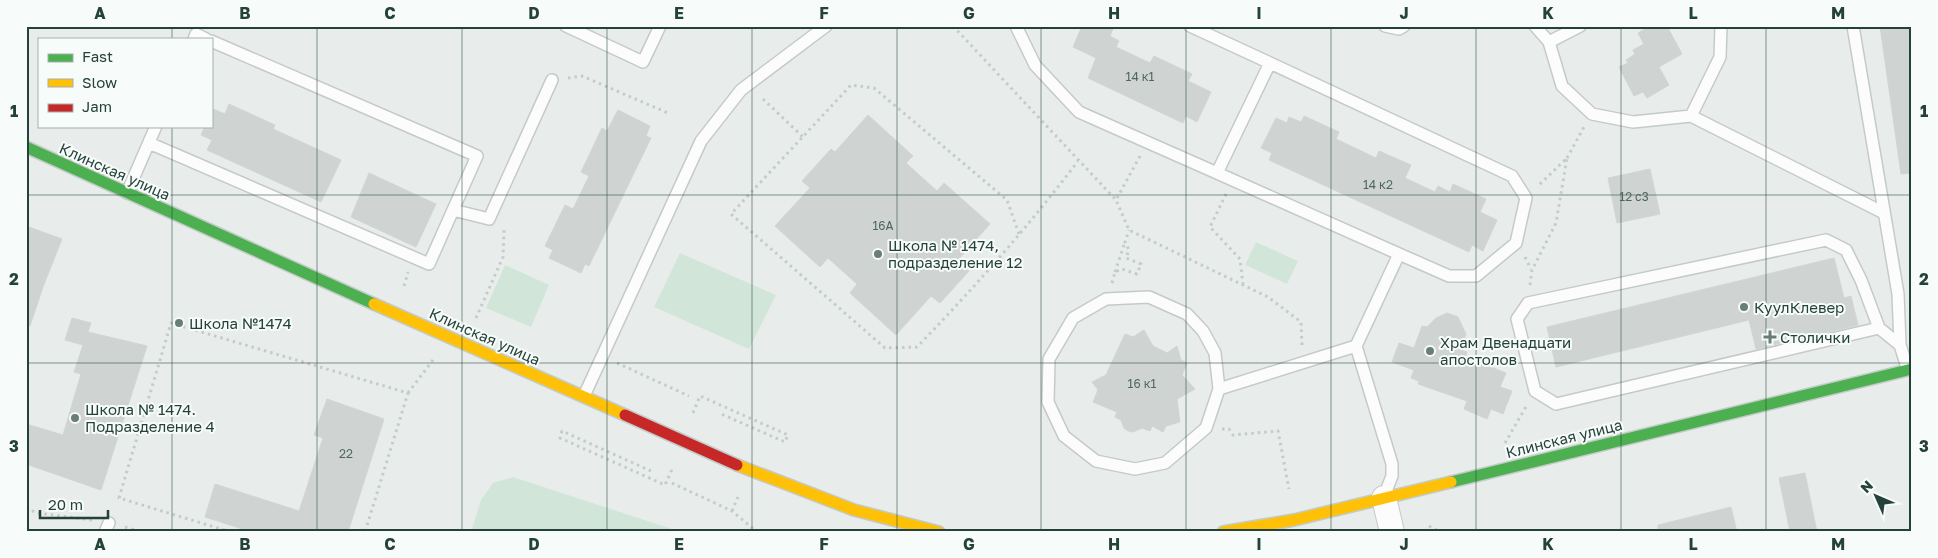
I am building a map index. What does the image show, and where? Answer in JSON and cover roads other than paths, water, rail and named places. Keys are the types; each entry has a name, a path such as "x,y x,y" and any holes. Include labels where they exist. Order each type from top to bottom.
{"street":[{"name":"Клинская улица","path":"26,147 335,287 735,464 854,510 938,532"},
{"name":"Клинская улица","path":"1223,532 1294,520 1910,369"},
{"path":"1384,498 1392,532"}],"lane":[{"path":"566,26 643,62 660,26"},
{"path":"1016,26 1035,65 1079,112 1449,276 1476,276 1516,243 1526,198 1512,176 1190,26"},
{"path":"1385,26 1399,29 1404,26"},
{"path":"1536,26 1548,42 1562,86 1592,114 1633,122 1692,116 1884,213"},
{"path":"1548,42 1580,26"},
{"path":"1692,116 1720,57 1721,26"},
{"path":"1853,26 1898,294 1900,345 1910,369"},
{"path":"584,396 701,141 741,90 825,27"},
{"path":"194,38 196,34 204,38"},
{"path":"148,143 429,264 477,156 212,41"},
{"path":"1216,173 1270,64"},
{"path":"453,210 489,219 552,80"},
{"path":"127,193 155,128"},
{"path":"1879,328 1556,404 1535,391 1517,319 1528,303 1826,240 1846,250 1861,280 1879,328 1900,345"},
{"path":"1384,498 1392,476 1392,464 1356,346 1399,254"},
{"path":"1149,296 1188,314 1203,331 1215,353 1219,389 1206,428 1166,463 1135,469 1096,461 1064,436 1048,402 1049,359 1074,318 1106,299 1149,296"},
{"path":"1219,389 1356,346"}],"place":[{"name":"Школа № 1474, подразделение 12","path":"878,254"},
{"name":"КуулКлевер","path":"1744,307"},
{"name":"Школа №1474","path":"179,323"},
{"name":"Столички","path":"1770,337"},
{"name":"Храм Двенадцати апостолов","path":"1430,351"},
{"name":"Школа № 1474. Подразделение 4","path":"75,418"}]}
